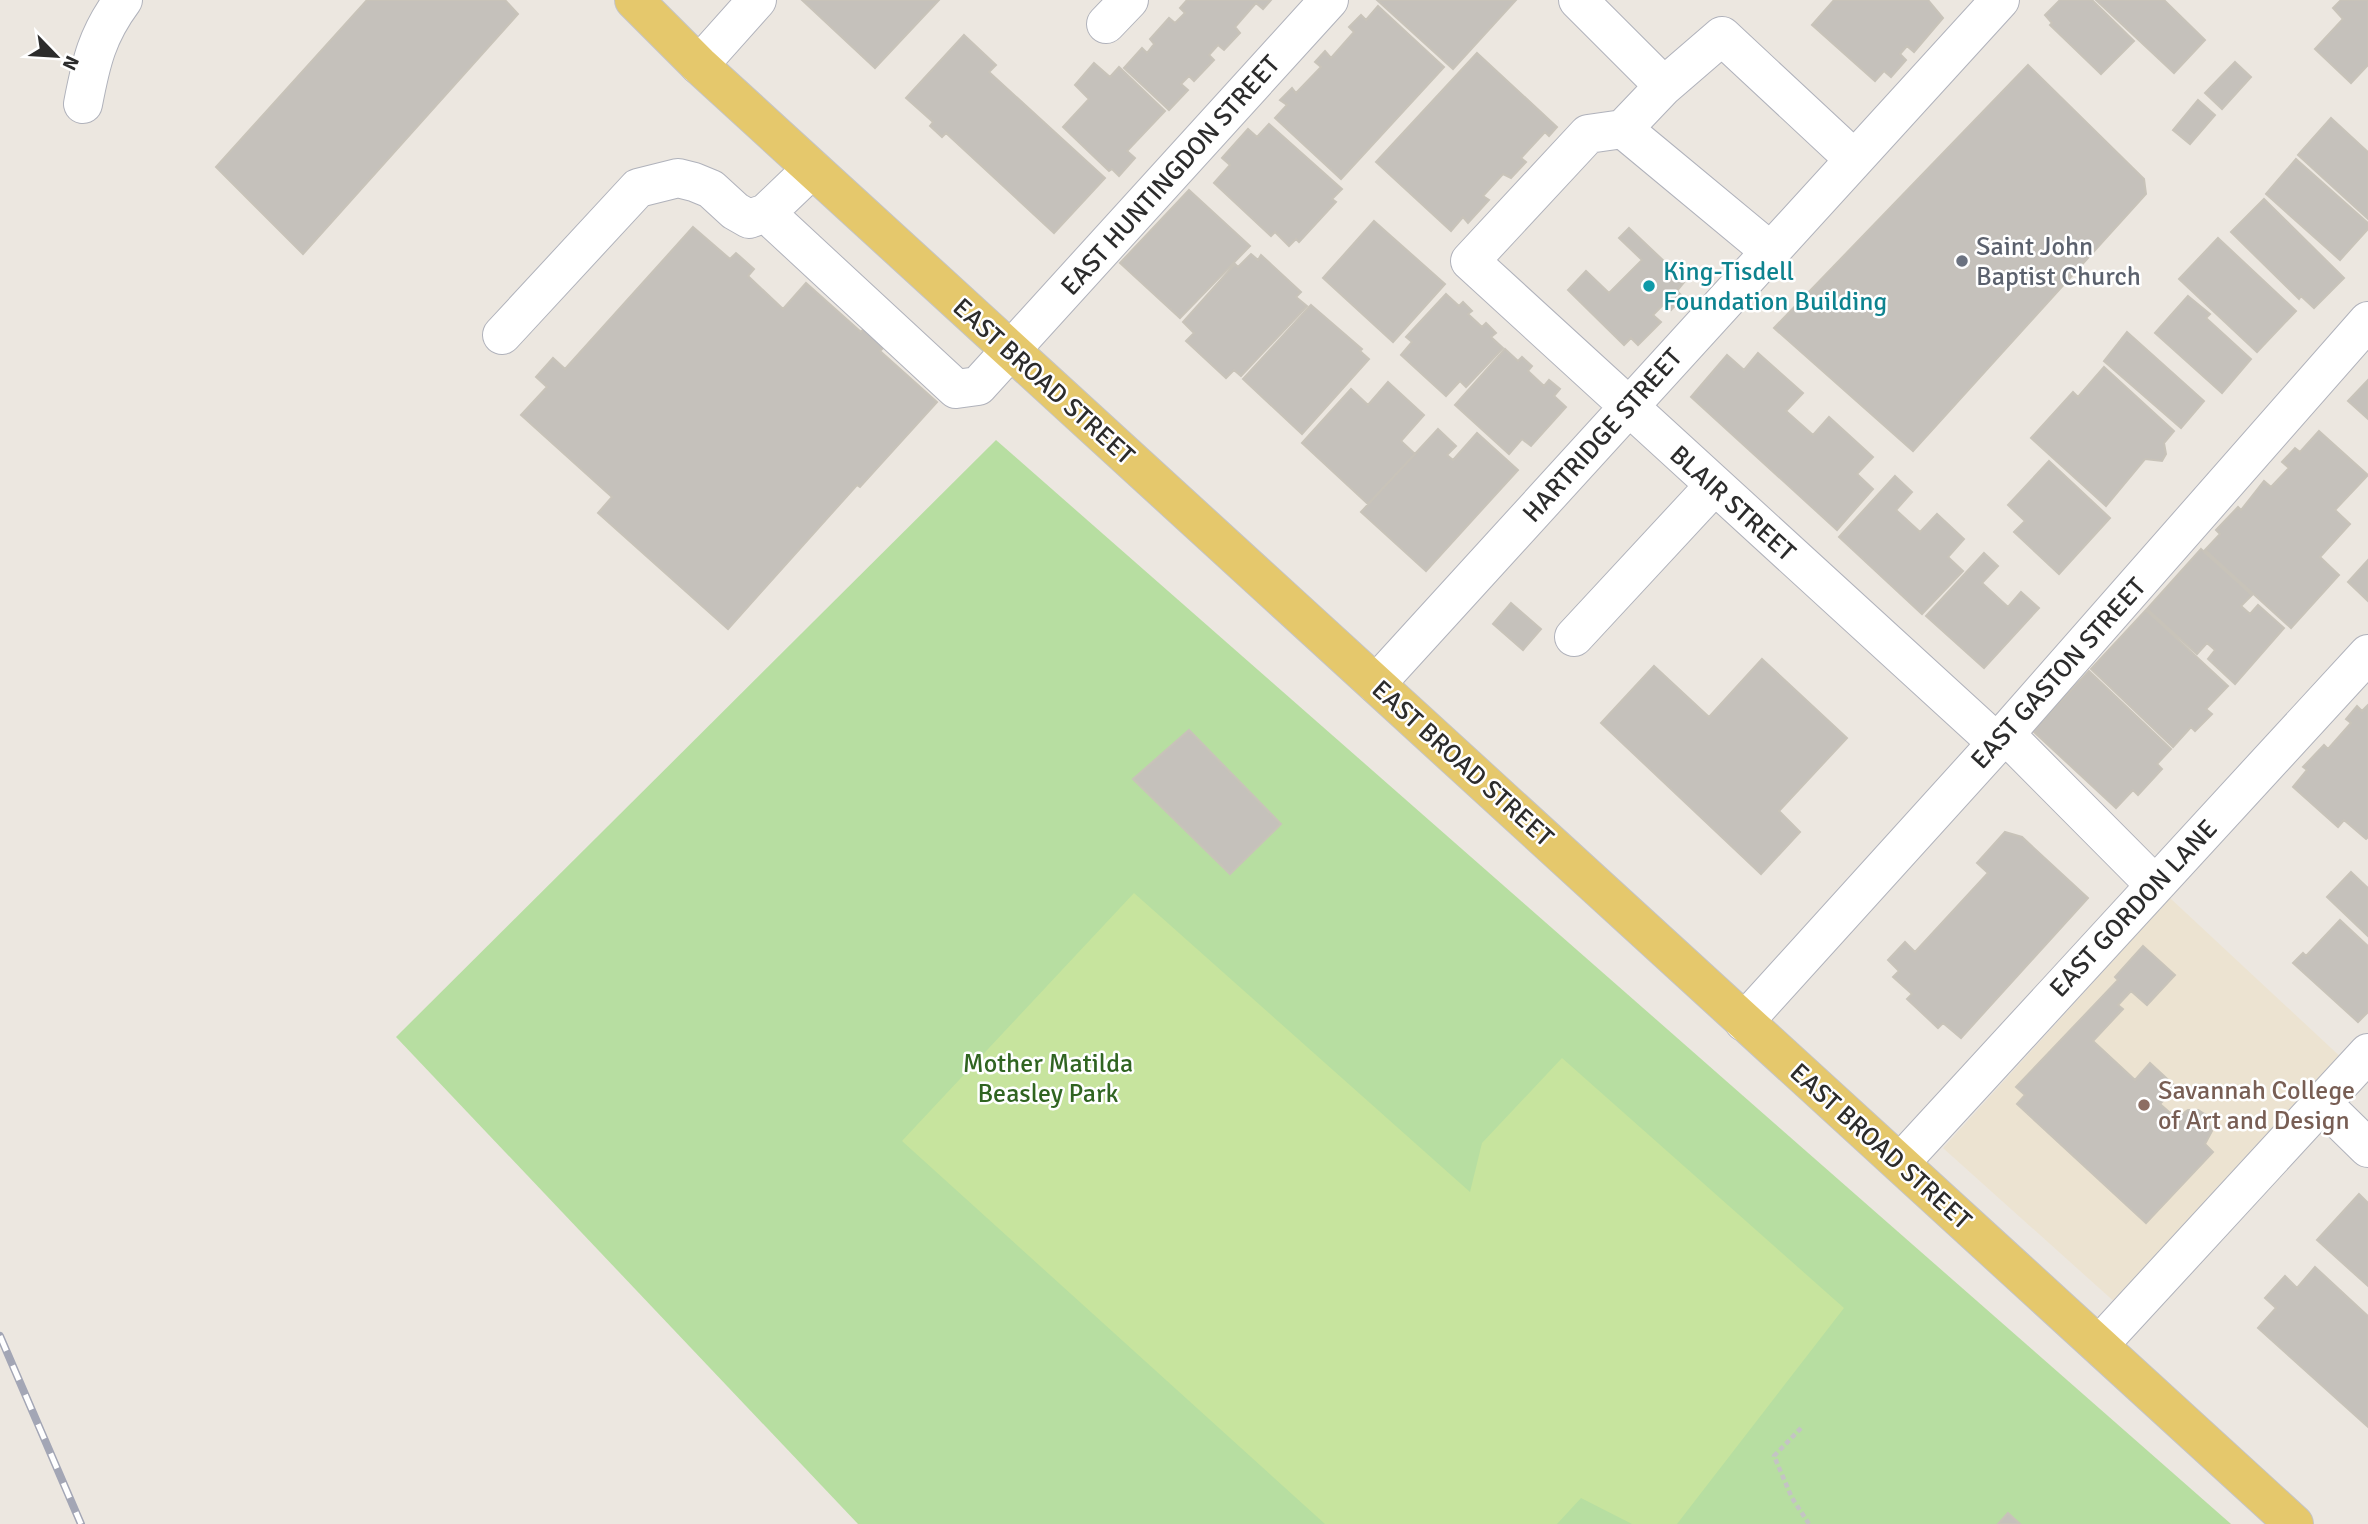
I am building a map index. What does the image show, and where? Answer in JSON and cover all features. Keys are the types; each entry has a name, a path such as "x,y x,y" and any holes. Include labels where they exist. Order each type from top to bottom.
{"main road":[{"name":"EAST BROAD STREET","path":"634,0 699,65 812,169 2294,1524"}],"street":[{"path":"83,104 92,54 108,20 123,0"},
{"path":"699,65 757,0"},
{"name":"EAST HUNTINGDON STREET","path":"766,214 956,389 978,386 1329,0"},
{"path":"1578,0 1664,86"},
{"name":"HARTRIDGE STREET","path":"1376,684 2000,0"},
{"path":"1770,251 1623,129 1664,86 1722,36 1854,159"},
{"name":"BLAIR STREET","path":"1623,129 1588,134 1471,261 1714,486 2001,739 2155,885"},
{"path":"502,335 638,188 678,178 711,189 749,219 766,214 812,169"},
{"name":"EAST GASTON STREET","path":"1744,1022 2001,739 2368,321"},
{"path":"1574,637 1714,486"},
{"name":"EAST GORDON LANE","path":"1900,1163 2368,654"},
{"path":"2099,1345 2368,1053"},
{"path":"2321,1102 2368,1148"}],"path":[{"path":"1801,1428 1774,1456 1792,1498 1809,1524"}],"shaded area":[{"name":"Savannah College of Art and Design","path":"2170,898 2345,1061 2118,1305 1943,1148"}],"green space":[{"name":"Mother Matilda Beasley Park","path":"996,440 2231,1524 858,1524 396,1037"},
{"path":"1134,893 1470,1192 1482,1143 1562,1058 1844,1308 1677,1524 1632,1524 1581,1498 1557,1524 1325,1524 902,1141"}],"building":[{"path":"367,0 505,0 518,14 303,254 216,167"},
{"path":"802,0 939,0 875,68"},
{"path":"1187,0 1271,0 1263,9 1256,3 1235,27 1240,33 1224,50 1218,45 1209,55 1214,60 1194,81 1189,76 1181,84 1188,90 1169,110 1124,68 1142,48 1147,53 1154,44 1150,39 1169,18 1175,23 1185,13 1180,8"},
{"path":"1377,0 1516,0 1453,69"},
{"path":"1834,0 1928,0 1943,18 1914,52 1907,46 1900,54 1906,60 1891,77 1884,71 1875,81 1812,25"},
{"path":"2060,0 2092,0 2134,41 2101,74 2050,25 2052,23 2045,15"},
{"path":"2096,0 2164,0 2205,40 2174,73"},
{"path":"2341,0 2368,0 2368,65 2351,83 2315,49 2343,19 2333,8"},
{"path":"1378,6 1444,67 1341,179 1275,118 1287,105 1280,100 1292,88 1296,93 1321,67 1315,62 1325,51 1331,58 1354,32 1349,27 1361,15 1366,20"},
{"path":"964,35 996,65 989,72 1105,178 1054,233 946,133 942,137 930,126 933,122 906,98"},
{"path":"1477,53 1557,127 1549,136 1545,132 1521,158 1526,162 1511,178 1503,174 1483,196 1489,200 1468,223 1463,217 1451,231 1376,162"},
{"path":"2235,62 2251,77 2222,109 2205,93"},
{"path":"1094,63 1110,77 1119,67 1165,111 1127,151 1135,158 1119,176 1112,169 1109,171 1063,127 1089,99 1075,85"},
{"name":"Saint John Baptist Church","path":"2028,65 2144,179 2146,194 1913,451 1774,328"},
{"path":"2198,100 2215,115 2190,144 2173,130"},
{"path":"2331,118 2368,152 2368,219 2298,155"},
{"path":"1269,124 1342,189 1332,199 1336,202 1299,242 1296,239 1289,246 1275,232 1271,236 1214,183 1230,165 1222,158 1248,129 1257,137"},
{"path":"2296,159 2368,223 2368,229 2340,260 2266,194"},
{"path":"1189,190 1250,246 1180,318 1120,263"},
{"path":"2264,199 2344,278 2314,308 2301,296 2299,299 2231,232"},
{"path":"1374,221 1445,284 1393,342 1323,278"},
{"path":"693,227 730,259 736,253 754,269 748,276 783,309 806,283 861,332 869,322 890,341 880,351 937,402 860,487 857,485 728,629 598,513 612,497 521,415 547,387 536,377 553,358 565,369"},
{"name":"King-Tisdell Foundation Building","path":"1629,228 1685,281 1677,291 1683,297 1671,310 1665,303 1653,315 1661,322 1638,345 1631,338 1624,345 1568,290 1586,271 1609,293 1642,260 1619,238"},
{"path":"2218,238 2296,311 2257,352 2179,279"},
{"path":"1251,254 1258,260 1261,255 1301,292 1296,297 1307,306 1241,376 1234,370 1226,378 1186,341 1194,333 1183,322 1235,264 1238,267"},
{"path":"1446,294 1459,306 1463,302 1472,311 1468,314 1482,327 1486,323 1496,333 1491,337 1503,348 1466,387 1460,381 1446,396 1401,355 1412,342 1406,337"},
{"path":"2188,296 2210,314 2206,318 2251,359 2222,393 2155,333"},
{"path":"1311,305 1362,349 1360,351 1369,359 1302,434 1243,379"},
{"path":"2127,332 2204,401 2181,428 2104,361"},
{"path":"1505,349 1518,361 1522,357 1532,366 1528,371 1544,386 1549,380 1560,389 1554,396 1566,407 1531,446 1522,439 1509,454 1455,405"},
{"path":"1758,353 1803,393 1786,411 1813,435 1829,417 1873,457 1857,474 1873,489 1837,530 1691,397 1727,355 1744,370"},
{"path":"2104,367 2174,431 2164,443 2166,454 2162,461 2145,459 2106,506 2031,438 2073,392 2078,397"},
{"path":"2368,380 2368,419 2348,401"},
{"path":"1388,382 1424,415 1401,441 1415,454 1368,504 1302,443 1351,389 1368,405"},
{"path":"1438,429 1456,446 1447,455 1453,460 1477,433 1518,470 1426,571 1361,512"},
{"path":"2319,431 2368,475 2335,510 2350,524 2320,557 2339,575 2291,628 2205,550 2220,534 2216,530 2238,507 2241,510 2264,481 2271,487 2289,468 2282,462 2295,448 2300,452"},
{"path":"2049,461 2110,518 2059,574 2014,532 2025,521 2008,505"},
{"path":"1895,476 1912,492 1896,510 1920,532 1937,514 1964,539 1948,557 1963,571 1922,614 1839,537"},
{"path":"2201,549 2252,595 2241,606 2250,614 2258,605 2284,628 2235,684 2208,659 2215,650 2207,643 2197,654 2147,609"},
{"path":"1984,553 1998,566 1982,583 2008,607 2021,592 2039,608 1984,668 1926,616"},
{"path":"2368,560 2368,601 2348,582"},
{"path":"1511,603 1541,629 1523,650 1493,624"},
{"path":"2146,610 2228,686 2206,709 2212,714 2195,731 2191,727 2173,747 2091,669"},
{"path":"1762,659 1847,738 1779,811 1800,832 1761,874 1601,723 1654,666 1709,717"},
{"path":"2089,671 2171,749 2157,764 2162,769 2138,795 2133,790 2116,808 2033,731"},
{"path":"2368,705 2366,839 2344,820 2338,827 2293,787 2307,770 2303,767 2324,745 2328,749 2351,723 2346,719 2357,706 2362,711"},
{"path":"1189,730 1281,824 1230,874 1133,779"},
{"path":"2005,832 2022,837 2088,898 1961,1038 1943,1023 1938,1028 1907,999 1912,994 1893,977 1899,971 1888,960 1905,942 1915,952 1988,873 1977,863"},
{"path":"2351,872 2368,888 2368,936 2327,897"},
{"path":"2340,920 2368,946 2368,1012 2358,1022 2293,963 2303,953 2306,956"},
{"path":"2143,946 2175,975 2147,1005 2131,991 2118,1005 2123,1009 2093,1041 2135,1080 2150,1063 2176,1087 2160,1104 2176,1118 2188,1110 2198,1110 2206,1115 2212,1131 2205,1144 2213,1152 2146,1223 2017,1104 2025,1095 2016,1087 2118,980 2115,977"},
{"path":"2359,1194 2368,1203 2368,1286 2317,1240"},
{"path":"2315,1267 2368,1316 2368,1427 2258,1328 2276,1308 2265,1298 2285,1276 2297,1288"},
{"path":"2008,1513 2020,1524 1998,1524"}],"railway":[{"path":"0,1336 81,1524"}],"place":[{"name":"Saint John Baptist Church","path":"1962,261"},
{"name":"King-Tisdell Foundation Building","path":"1649,286"},
{"name":"Savannah College of Art and Design","path":"2144,1105"}]}
